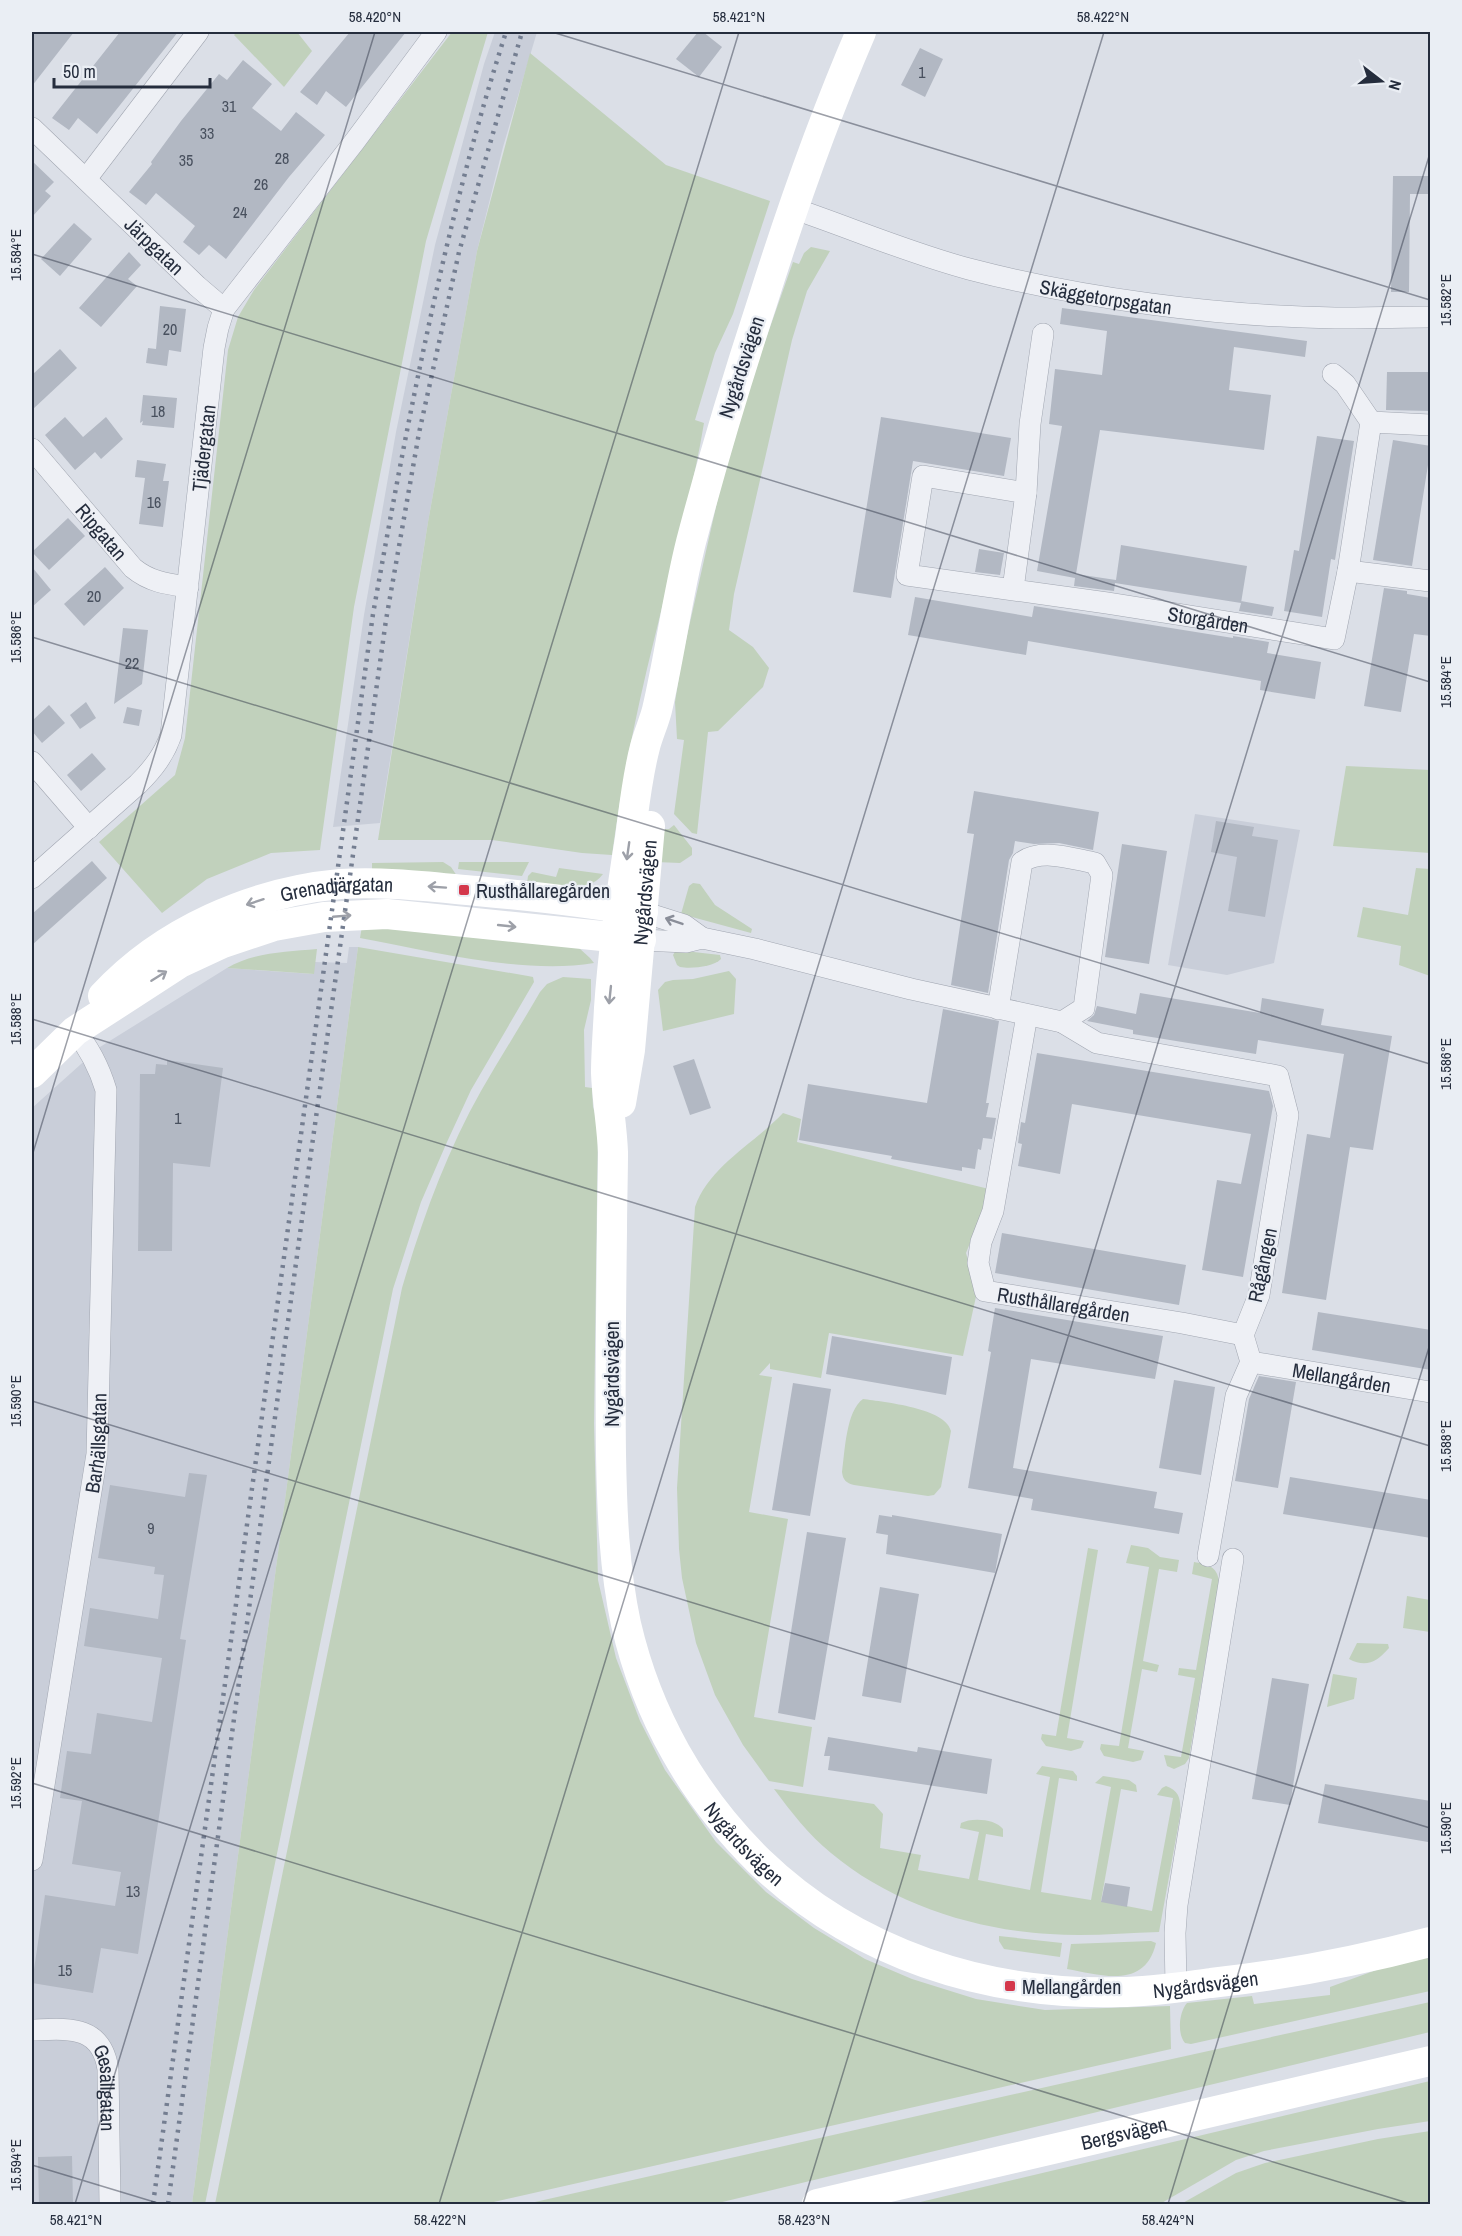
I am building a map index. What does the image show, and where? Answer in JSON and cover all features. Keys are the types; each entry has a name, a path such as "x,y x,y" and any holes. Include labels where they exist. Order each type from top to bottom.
{"street":[{"path":"86,179 198,32"},
{"name":"Tjädergatan","path":"32,878 150,773 171,735 214,348 224,309 355,141 436,32"},
{"name":"Nygårdsvägen","path":"861,32 841,78 792,208 724,420 676,608 656,712 659,752 630,924 630,1050 613,1145 612,1515 618,1575 627,1627 648,1698 672,1749 707,1803 742,1844 786,1886 872,1942 922,1963 1002,1984 1055,1991 1121,1992 1298,1971 1376,1956 1431,1942"},
{"name":"Järpgatan","path":"32,128 196,286 224,309"},
{"name":"Skäggetorpsgatan","path":"792,208 921,255 970,269 1112,298 1222,311 1334,318 1431,317"},
{"path":"1013,589 1026,493 1030,424 1043,334"},
{"path":"1333,374 1345,384 1371,422 1431,425"},
{"name":"Storgården","path":"1026,493 923,476 907,574 1334,639 1348,571 1371,422"},
{"name":"Ripgatan","path":"32,449 133,568 144,577 157,582 188,587"},
{"path":"1348,571 1431,581"},
{"path":"32,762 89,828"},
{"path":"630,924 686,942 702,938 755,949 911,989 1062,1022 1084,1008 1102,875 1095,863 1049,856 1031,856 1022,862 998,1008"},
{"name":"Grenadjärgatan","path":"32,1073 75,1031 180,963 223,943 274,926 352,915 387,914 630,924"},
{"name":"Rusthållaregården","path":"1028,1015 993,1211 981,1242 978,1263 985,1291 1243,1335"},
{"name":"Rågången","path":"1062,1022 1097,1043 1278,1076 1288,1115 1259,1295 1243,1335"},
{"name":"Barhällsgatan","path":"32,1860 97,1454 106,1090 90,1051 75,1031"},
{"path":"1208,1556 1236,1396 1251,1362 1243,1335"},
{"name":"Mellangården","path":"1251,1362 1431,1392"},
{"path":"1176,1987 1177,1905 1233,1559"},
{"name":"Gesällgatan","path":"32,2030 70,2030 85,2033 97,2041 105,2054 108,2069 110,2205"},
{"name":"Bergsvägen","path":"817,2205 1431,2061"}],"shaded area":[{"path":"495,32 537,32 503,147 477,251 428,522 380,823 333,827 364,615 396,432 435,245 484,64"},
{"path":"1195,814 1300,830 1274,963 1227,975 1168,965"},
{"path":"349,947 358,947 192,2204 32,2204 32,1108 100,1047 227,968 313,974 315,962 347,963"}],"green space":[{"path":"237,32 297,32 312,51 284,87 234,35"},
{"path":"452,32 488,32 426,241 354,607 320,850 271,853 207,879 162,913 99,842 175,775 185,738 228,350 238,317 254,290"},
{"path":"530,53 666,165 770,201 733,314 715,353 695,420 704,423 699,450 636,717 612,855 492,840 378,840 428,522 477,251"},
{"path":"811,247 830,251 807,291 792,340 734,594 729,630 753,647 769,668 763,687 718,731 708,732 697,834 692,833 674,814 684,740 677,739 675,702 682,658 720,489 756,367 793,262 799,264 804,253"},
{"path":"1346,766 1430,770 1430,853 1333,846"},
{"path":"674,825 692,848 692,855 680,863 656,862 663,829 669,829"},
{"path":"443,862 451,867 457,876 372,869 372,863"},
{"path":"459,862 529,862 522,876 458,869"},
{"path":"559,868 603,874 596,881 578,887 527,884 528,876 532,872 556,877"},
{"path":"1416,868 1430,869 1430,976 1399,965 1401,946 1357,937 1363,907 1408,915"},
{"path":"693,883 700,884 715,905 752,929 751,933 681,914 689,886"},
{"path":"362,926 579,948 594,963 538,966 477,960 360,938"},
{"path":"358,947 528,976 533,977 534,982 471,1090 447,1142 421,1202 393,1289 205,2204 192,2204"},
{"path":"317,949 314,974 227,968 259,956"},
{"path":"676,950 720,955 721,959 702,967 680,967 673,955"},
{"path":"729,971 736,979 734,1014 663,1031 658,990 665,982"},
{"path":"563,977 591,979 591,1000 584,1030 585,1087 592,1088 593,1107 598,1124 594,1424 598,1580 616,1658 640,1721 665,1770 716,1842 766,1892 814,1928 865,1959 912,1979 976,1999 1045,2010 1170,2006 1171,2049 485,2204 215,2204 402,1288 436,1187 468,1114 540,992 547,984"},
{"path":"783,1113 801,1119 797,1142 989,1189 983,1216 966,1253 977,1292 963,1356 829,1333 821,1378 770,1369 770,1363 759,1375 772,1377 749,1512 788,1519 754,1717 812,1727 803,1787 769,1781 743,1745 715,1695 696,1643 682,1578 677,1488 695,1207 702,1192 722,1167"},
{"path":"863,1399 913,1408 938,1417 947,1423 951,1431 941,1487 934,1495 854,1485 844,1479 842,1472 847,1432 853,1413"},
{"path":"1131,1545 1148,1548 1160,1557 1179,1560 1177,1572 1159,1569 1143,1661 1159,1665 1157,1672 1142,1669 1128,1748 1144,1751 1141,1760 1133,1762 1104,1756 1100,1749 1101,1744 1119,1746 1149,1567 1126,1563"},
{"path":"1088,1548 1098,1550 1067,1738 1084,1741 1081,1748 1071,1751 1046,1746 1041,1739 1042,1734 1056,1736"},
{"path":"1194,1562 1214,1569 1219,1581 1189,1758 1185,1764 1174,1769 1167,1766 1164,1755 1181,1757 1195,1678 1178,1675 1179,1668 1196,1670 1212,1579 1192,1574"},
{"path":"1407,1596 1430,1600 1430,1632 1403,1628"},
{"path":"1357,1643 1388,1644 1389,1648 1376,1660 1361,1663 1349,1659"},
{"path":"1333,1674 1357,1678 1354,1699 1327,1707"},
{"path":"1042,1766 1073,1771 1077,1776 1077,1781 1059,1778 1041,1892 1091,1900 1111,1787 1095,1783 1103,1776 1129,1780 1136,1785 1137,1792 1121,1789 1101,1901 1152,1911 1173,1798 1157,1795 1166,1786 1175,1791 1180,1802 1180,1816 1159,1932 1050,1934 992,1927 934,1911 906,1900 854,1871 815,1839 774,1789 874,1804 883,1814 880,1848 921,1855 918,1870 969,1879 979,1832 960,1828 961,1823 977,1820 990,1821 1003,1829 1003,1837 986,1834 978,1880 1030,1890 1050,1777 1036,1774"},
{"path":"999,1936 1062,1943 1060,1957 1004,1949"},
{"path":"1151,1941 1156,1943 1150,1958 1142,1968 1132,1973 1107,1976 1067,1969 1071,1944"},
{"path":"1430,1956 1430,1991 1191,2044 1185,2043 1182,2039 1181,2017 1187,2003 1252,1996 1254,2004 1330,1995 1330,1987 1379,1969"},
{"path":"1430,2002 1430,2032 714,2204 526,2204 1113,2072"},
{"path":"1430,2081 1430,2121 1264,2151 1236,2160 1160,2204 912,2204"},
{"path":"1430,2131 1430,2204 1181,2204 1236,2173 1265,2163 1378,2139"}],"building":[{"path":"32,32 74,32 32,86"},
{"path":"120,32 178,32 97,134 78,118 69,130 52,118"},
{"path":"350,32 406,32 346,107 326,91 317,105 300,92"},
{"path":"698,32 703,32 722,47 699,77 676,59"},
{"path":"920,48 943,59 925,97 901,85"},
{"path":"243,60 272,84 252,108 281,131 296,112 325,135 289,177 226,259 209,245 199,255 183,242 195,226 156,193 146,205 129,192 219,74 227,80"},
{"path":"32,161 54,182 45,191 51,196 32,217"},
{"path":"1393,176 1431,176 1431,194 1410,194 1409,292 1391,292"},
{"path":"74,223 92,239 60,276 41,259"},
{"path":"129,252 141,265 128,279 137,286 101,327 79,308"},
{"path":"160,306 186,309 181,352 169,350 167,366 146,363 148,348 156,349"},
{"path":"1062,308 1307,341 1305,357 1234,347 1229,390 1271,395 1264,450 1100,430 1076,574 1116,580 1121,545 1247,566 1241,601 1274,607 1272,616 1239,611 1241,603 1115,583 1114,591 1074,586 1075,578 1037,571 1062,426 1049,424 1055,369 1102,375 1107,331 1060,324"},
{"path":"60,349 77,368 32,410 32,375"},
{"path":"1387,372 1431,372 1431,411 1386,410"},
{"path":"143,395 177,398 174,428 142,425 143,421 140,423"},
{"path":"65,417 83,437 106,417 123,439 101,459 95,452 75,470 45,435"},
{"path":"881,417 1011,438 1004,476 913,461 891,598 853,592"},
{"path":"1317,436 1354,441 1335,560 1331,559 1322,617 1284,611 1294,550 1299,551"},
{"path":"1393,440 1431,446 1412,566 1373,560"},
{"path":"137,460 166,464 163,481 169,481 163,527 139,524 145,478 135,477"},
{"path":"68,518 85,536 49,570 32,552"},
{"path":"979,549 1004,553 1000,575 975,572"},
{"path":"32,567 51,590 32,607"},
{"path":"105,567 124,588 84,626 64,604"},
{"path":"1384,588 1407,591 1407,594 1431,598 1431,636 1414,634 1401,712 1364,706"},
{"path":"915,597 1032,617 1034,606 1269,642 1267,653 1321,662 1315,699 1260,690 1261,681 1028,641 1026,655 908,635"},
{"path":"123,628 148,630 142,684 114,704"},
{"path":"86,702 96,718 80,729 70,715"},
{"path":"49,705 65,723 42,743 32,731 32,721"},
{"path":"127,707 142,710 139,726 123,723"},
{"path":"92,753 106,769 81,791 67,775"},
{"path":"974,791 1099,812 1093,850 1059,843 1034,844 1015,841 1009,860 988,993 951,985 974,834 967,833"},
{"path":"1216,821 1254,827 1252,836 1278,840 1265,917 1228,911 1237,857 1211,852"},
{"path":"1122,844 1167,851 1149,964 1105,957"},
{"path":"92,861 107,878 32,945 32,914"},
{"path":"1140,993 1260,1013 1262,998 1324,1009 1321,1025 1392,1036 1373,1150 1350,1147 1326,1300 1282,1293 1307,1134 1330,1138 1344,1054 1258,1040 1256,1054 1133,1034 1133,1030 1087,1021 1094,1015 1097,1006 1136,1014"},
{"path":"943,1009 999,1021 986,1103 989,1103 986,1117 996,1118 992,1139 983,1138 981,1150 978,1149 975,1169 962,1167 962,1171 799,1140 808,1084 927,1103"},
{"path":"1037,1053 1269,1091 1273,1106 1243,1277 1202,1270 1217,1180 1241,1184 1251,1134 1072,1104 1060,1174 1018,1166 1022,1144 1018,1143 1021,1122 1025,1123"},
{"path":"694,1059 711,1108 690,1115 673,1066"},
{"path":"167,1060 223,1068 210,1167 173,1163 172,1251 138,1251 140,1074 155,1074 156,1064 167,1065"},
{"path":"1002,1233 1186,1265 1179,1305 995,1273"},
{"path":"995,1308 1163,1336 1155,1379 1031,1359 1013,1468 1157,1492 1154,1508 1183,1513 1179,1534 1031,1510 1033,1499 968,1488 991,1352 988,1351"},
{"path":"1318,1312 1431,1330 1431,1370 1312,1350"},
{"path":"832,1336 952,1357 946,1395 826,1374"},
{"path":"1259,1376 1296,1382 1278,1488 1235,1481 1249,1399"},
{"path":"1174,1380 1215,1387 1201,1475 1159,1468"},
{"path":"793,1383 831,1389 810,1516 772,1510"},
{"path":"189,1473 207,1475 180,1639 186,1640 138,1954 101,1948 93,1993 32,1983 45,1895 115,1906 121,1872 72,1864 82,1801 60,1798 67,1751 91,1754 97,1713 152,1722 162,1658 84,1646 90,1608 158,1619 164,1575 154,1574 155,1567 98,1558 110,1485 185,1497"},
{"path":"1290,1477 1431,1500 1431,1538 1283,1514"},
{"path":"879,1515 892,1517 892,1515 1002,1534 995,1573 886,1554 888,1535 876,1533"},
{"path":"807,1532 846,1538 815,1720 778,1713"},
{"path":"880,1587 919,1594 901,1703 862,1696"},
{"path":"1272,1678 1309,1684 1290,1805 1252,1799"},
{"path":"828,1737 917,1752 918,1747 992,1759 987,1794 828,1770 830,1756 824,1756"},
{"path":"1325,1784 1431,1801 1428,1842 1318,1823"},
{"path":"1105,1883 1130,1887 1127,1907 1101,1902"},
{"path":"72,2156 73,2205 39,2205 38,2157"}],"railway":[{"path":"153,2204 373,614 414,394 446,248 464,176 506,32"},
{"path":"168,2204 386,620 419,433 459,252 522,32"}],"place":[{"name":"Rusthållaregården","path":"464,890"},
{"name":"Mellangården","path":"1010,1986"}]}
